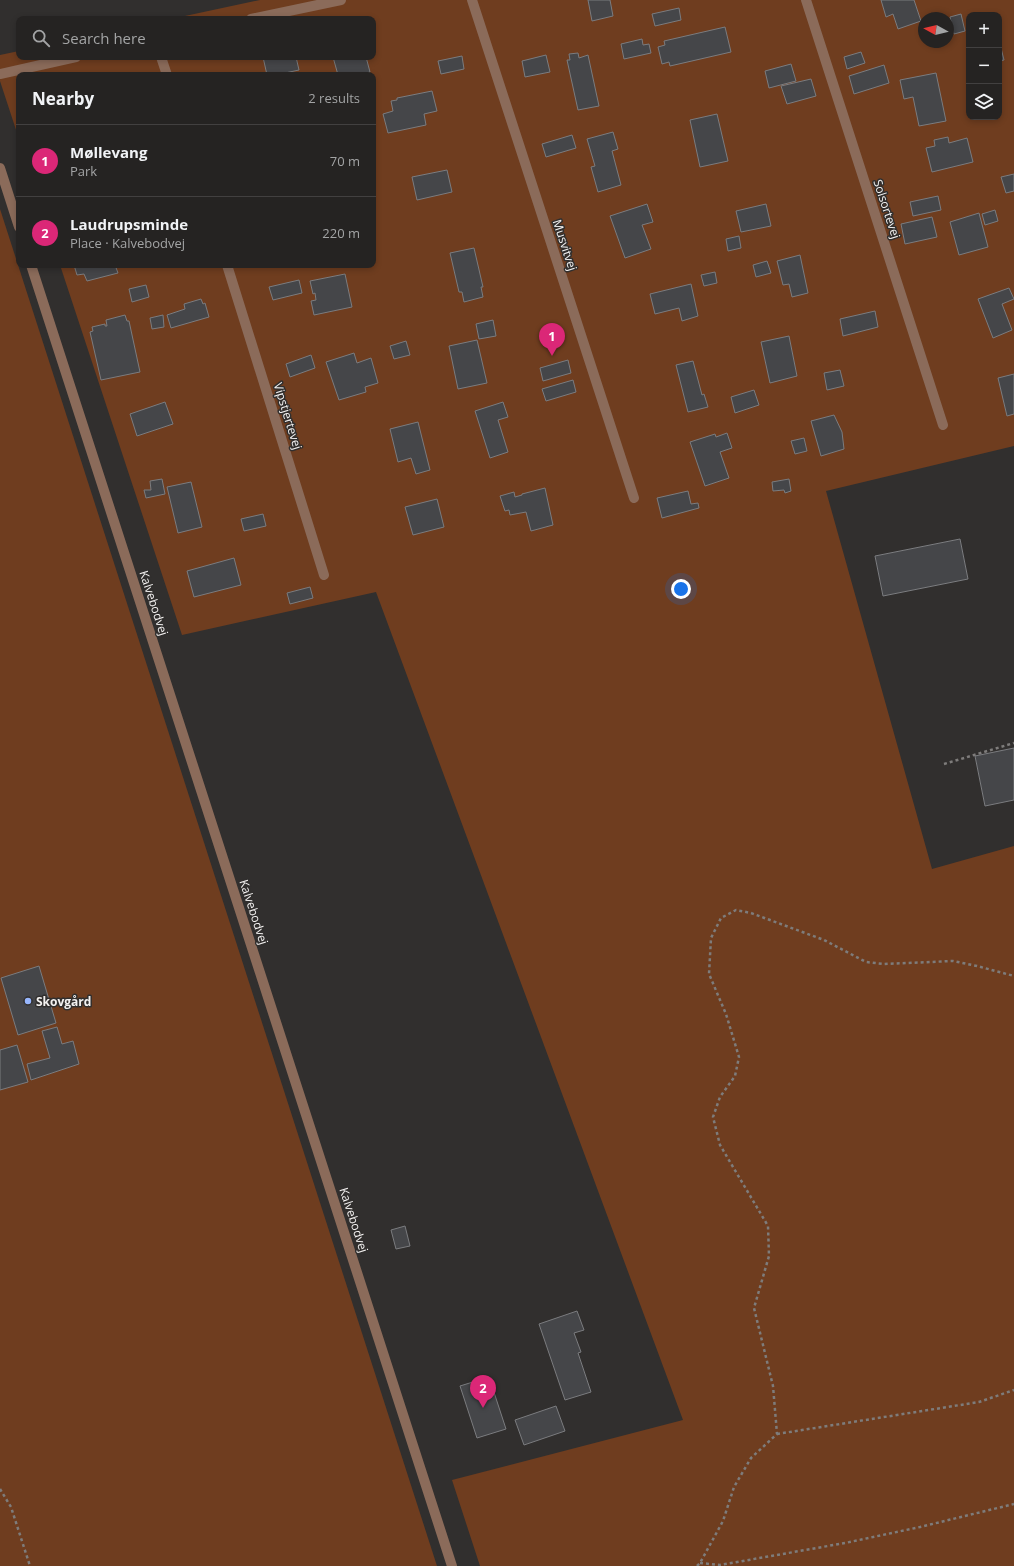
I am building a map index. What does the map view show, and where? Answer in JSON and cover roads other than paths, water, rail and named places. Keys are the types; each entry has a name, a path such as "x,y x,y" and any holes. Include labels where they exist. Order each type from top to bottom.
{"street":[{"path":"265,16 341,0"},
{"name":"Musvitvej","path":"472,0 634,498"},
{"name":"Solsortevej","path":"806,0 943,425"},
{"path":"0,74 63,60"},
{"path":"162,60 166,72"},
{"path":"0,168 16,217"},
{"name":"Kalvebodvej","path":"32,268 452,1566"},
{"name":"Vipstjertevej","path":"228,268 324,575"}],"place":[{"name":"Møllevang","path":"552,356"},
{"name":"Skovgård","path":"28,1001"},
{"name":"Laudrupsminde","path":"483,1408"}]}
